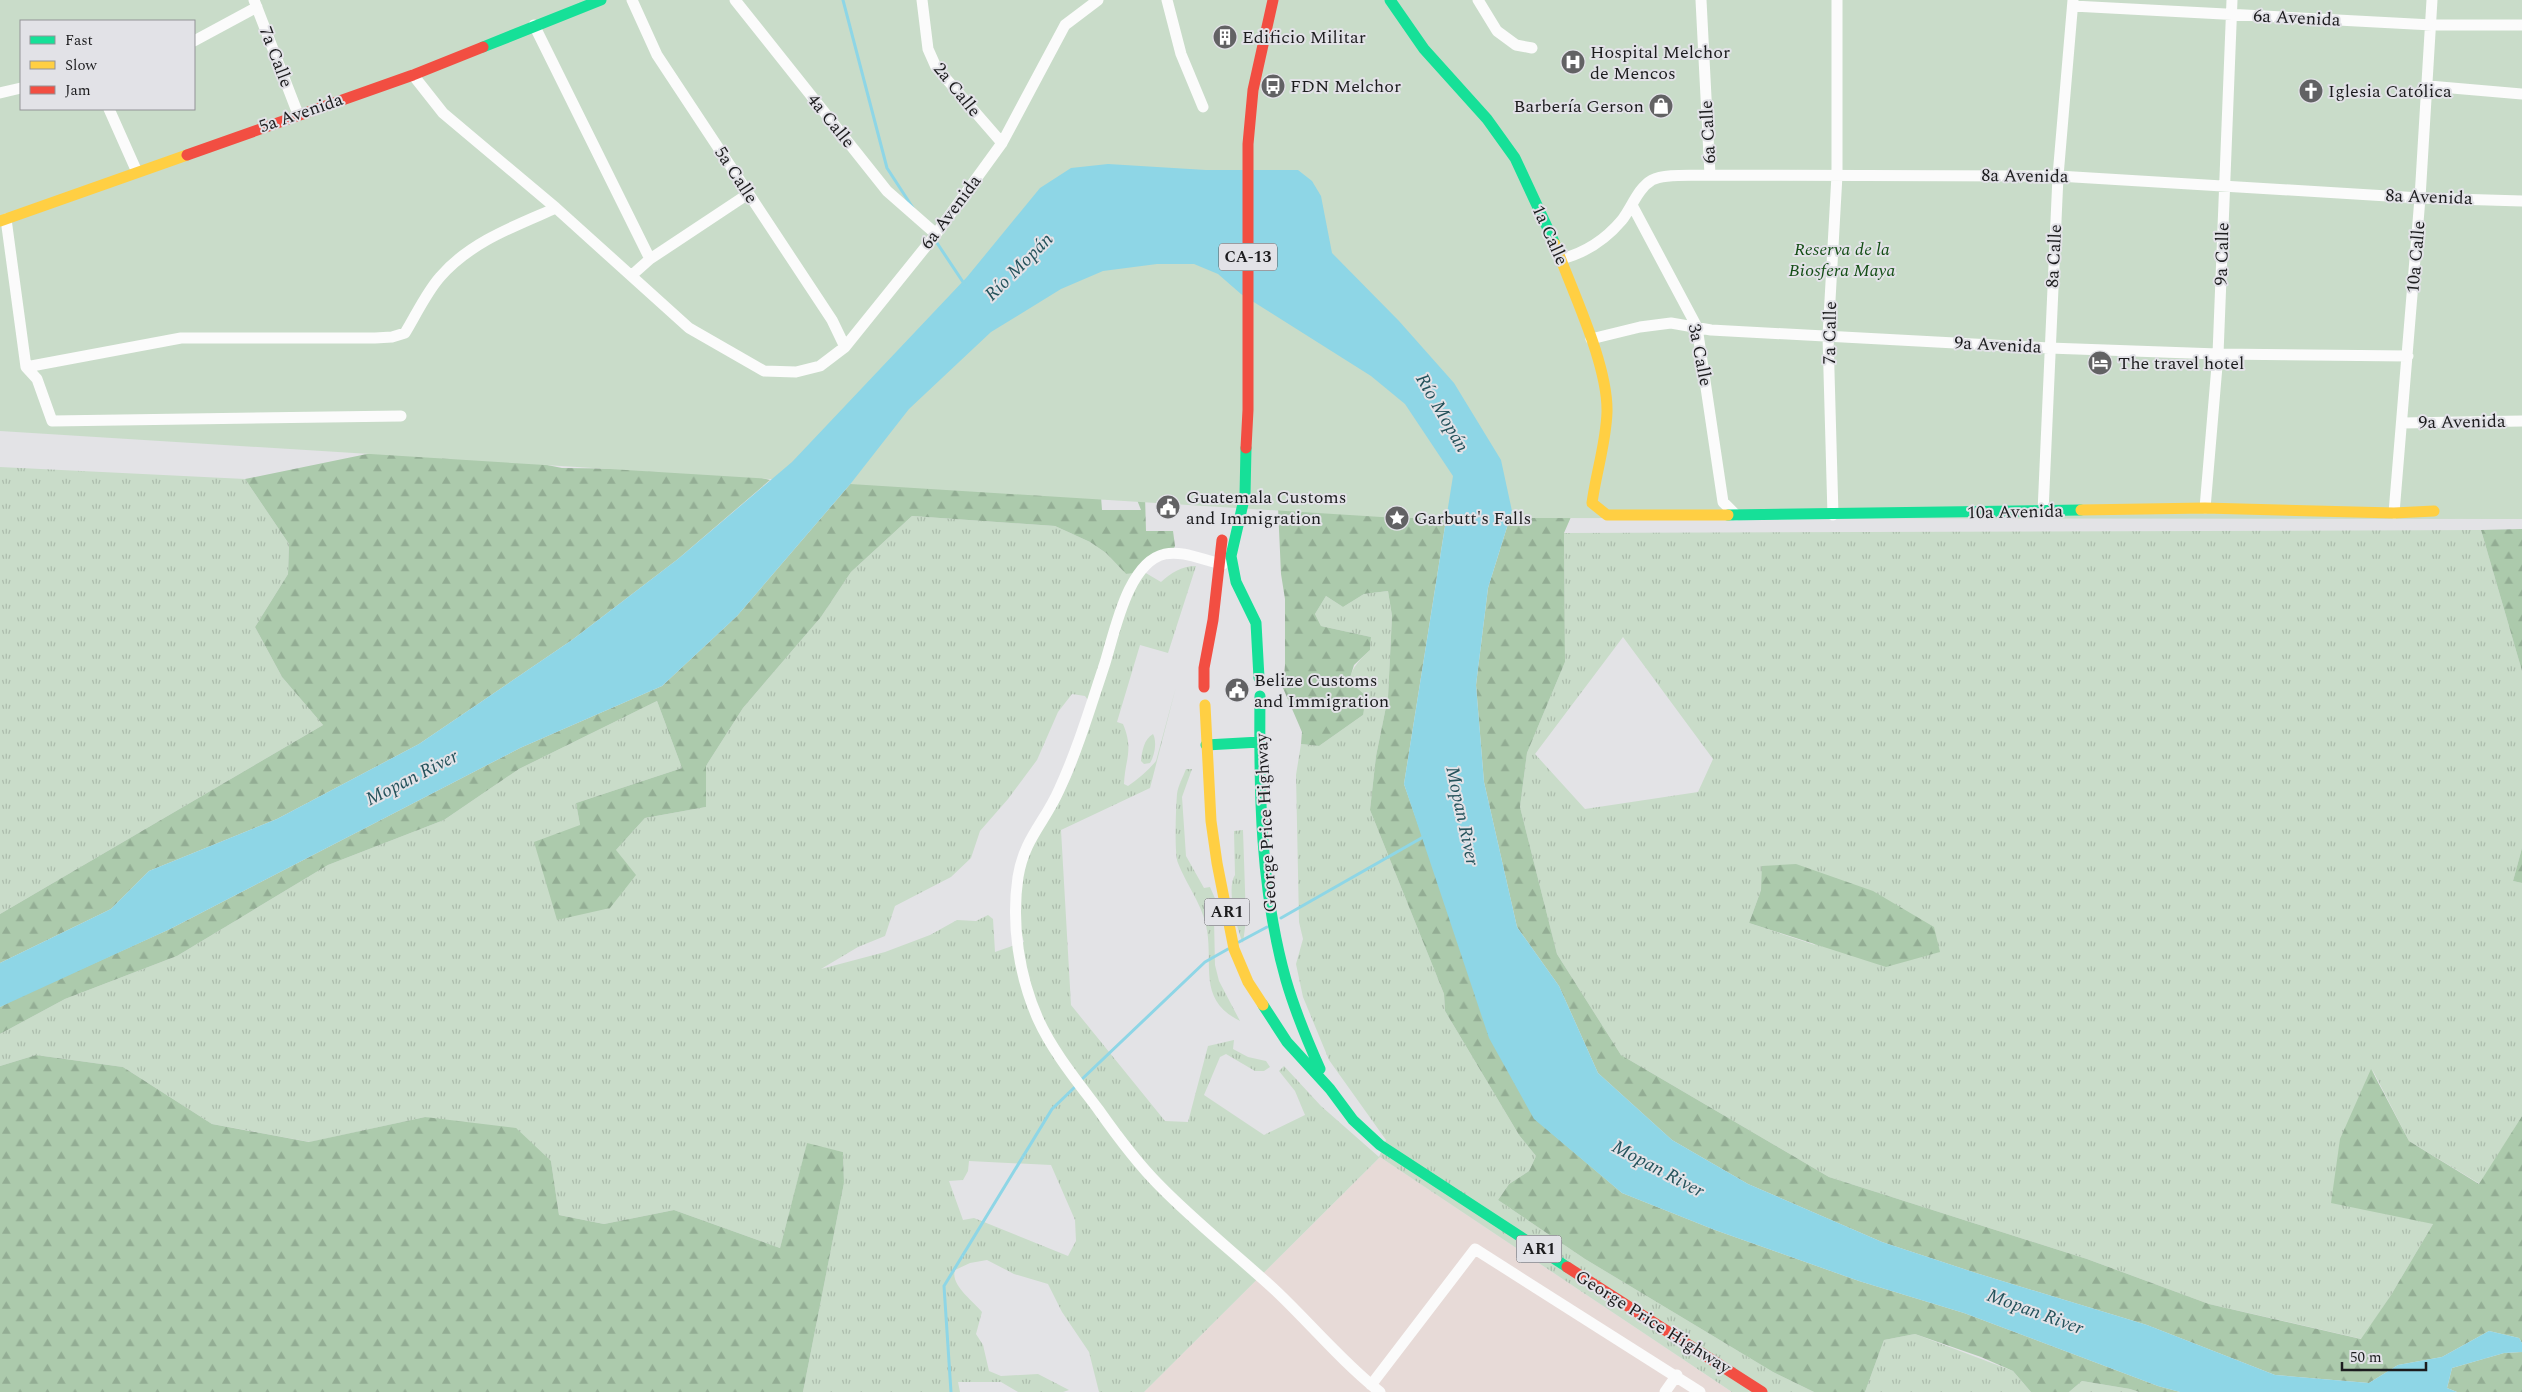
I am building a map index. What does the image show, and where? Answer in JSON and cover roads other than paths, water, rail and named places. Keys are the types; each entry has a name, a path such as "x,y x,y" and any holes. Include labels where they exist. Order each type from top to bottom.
{"main road":[{"name":"5a Avenida","path":"3,220 67,199 298,114 413,75 534,25 601,0"},
{"name":"CA-13","path":"1232,566 1231,548 1243,510 1248,410 1248,144 1253,90 1273,0"},
{"name":"1a Calle","path":"1390,0 1424,49 1502,136 1535,199 1561,259 1599,362 1607,411 1592,503 1597,509"},
{"name":"CA-13","path":"1218,563 1221,542 1244,474"},
{"name":"10a Avenida","path":"1597,509 1607,515 1833,515 2205,508 2394,513 2434,511"},
{"path":"1204,687 1204,662 1213,620 1218,563"},
{"path":"1232,566 1236,582 1256,623 1259,678"},
{"name":"George Price Highway","path":"1260,696 1260,742 1266,870 1273,930 1292,1002 1303,1032 1330,1089"},
{"name":"George Price Highway","path":"1205,705 1206,745 1217,863 1240,966 1272,1021 1330,1089 1353,1120 1401,1159 1762,1392"},
{"path":"1206,745 1260,742"}],"street":[{"name":"5a Calle","path":"632,0 656,55 832,320 845,347"},
{"name":"4a Calle","path":"735,0 887,191 936,234"},
{"name":"2a Calle","path":"922,0 928,49 936,67 1002,143"},
{"name":"6a Avenida","path":"632,275 689,328 764,371 796,372 820,366 845,347 936,234 1002,143 1065,25 1098,0"},
{"path":"1167,0 1181,54 1203,107"},
{"path":"1478,0 1497,31 1516,46 1532,48"},
{"name":"6a Calle","path":"1702,0 1710,175"},
{"name":"7a Calle","path":"1833,515 1828,336 1837,175 1837,0"},
{"name":"9a Calle","path":"2205,508 2218,354 2232,0"},
{"name":"10a Calle","path":"2394,513 2429,86 2432,0"},
{"name":"6a Avenida","path":"2073,3 2231,15 2432,25 2522,25"},
{"name":"8a Calle","path":"2043,512 2058,176 2073,3"},
{"path":"195,40 256,4"},
{"name":"7a Calle","path":"256,4 298,114"},
{"path":"534,25 650,259"},
{"path":"413,75 443,113 632,275 650,259 748,194"},
{"path":"2429,86 2522,94"},
{"path":"0,93 20,88"},
{"path":"109,110 137,172"},
{"name":"8a Avenida","path":"1561,259 1573,256 1595,245 1622,220 1643,188 1653,179 1710,175 2058,176 2420,198 2522,200"},
{"name":"3a Calle","path":"1632,205 1697,327 1723,502 1736,515"},
{"path":"26,367 181,338 375,338 399,335 405,333 439,278 458,258 491,237 556,208"},
{"path":"3,220 26,367 37,379 52,421 401,416"},
{"name":"9a Avenida","path":"1591,339 1671,323 1712,330 2049,348 2218,354 2408,356"},
{"name":"9a Avenida","path":"2402,423 2522,421"},
{"path":"1232,566 1186,555 1165,553 1149,560 1139,570 1132,585 1069,766 1058,792 1031,836 1024,853 1018,877 1016,912 1020,954 1026,987 1039,1021 1055,1049 1131,1155 1159,1186 1275,1291 1375,1389 1475,1249 1700,1392"},
{"path":"1665,1392 1676,1375"}],"water":[{"path":"1108,164 1206,170 1298,170 1312,181 1321,196 1332,253 1399,321 1454,383 1501,460 1512,511 1488,588 1476,685 1484,782 1517,927 1559,986 1598,1073 1672,1140 1748,1184 1882,1242 2147,1325 2275,1375 2369,1383 2398,1365 2442,1357 2489,1331 2519,1338 2522,1343 2522,1352 2504,1353 2452,1368 2447,1388 2457,1392 2180,1392 2158,1386 1964,1313 1859,1281 1715,1230 1622,1193 1534,1119 1489,1038 1404,784 1453,476 1405,404 1371,376 1241,294 1218,274 1194,264 1157,264 1103,271 1061,289 991,332 909,409 852,482 737,616 662,686 520,748 170,929 0,1007 0,963 111,909 149,871 277,819 419,744 572,640 678,559 792,462 967,277 1040,188 1071,168"}],"waterway":[{"path":"843,0 887,168 913,208"},
{"path":"935,240 965,285"},
{"path":"1281,918 1425,836"},
{"path":"1239,942 1267,927"},
{"path":"1080,1081 1205,962 1228,949"},
{"path":"951,1392 944,1286 1052,1109 1076,1086"}],"place":[{"name":"Edificio Militar","path":"1225,37"},
{"name":"Hospital Melchor de Mencos","path":"1573,62"},
{"name":"FDN Melchor","path":"1273,86"},
{"name":"Iglesia Católica","path":"2311,91"},
{"name":"Barbería Gerson","path":"1661,106"},
{"name":"The travel hotel","path":"2100,363"},
{"name":"Guatemala Customs and Immigration","path":"1168,507"},
{"name":"Garbutt's Falls","path":"1397,518"},
{"name":"Belize Customs and Immigration","path":"1237,690"}],"park label":[{"name":"Reserva de la Biosfera Maya","path":"1842,259"}],"water label":[{"name":"Río Mopán","path":"1019,267"},
{"name":"Río Mopán","path":"1442,413"},
{"name":"Mopan River","path":"412,778"},
{"name":"Mopan River","path":"1462,816"},
{"name":"Mopan River","path":"1658,1169"},
{"name":"Mopan River","path":"2035,1312"}]}
